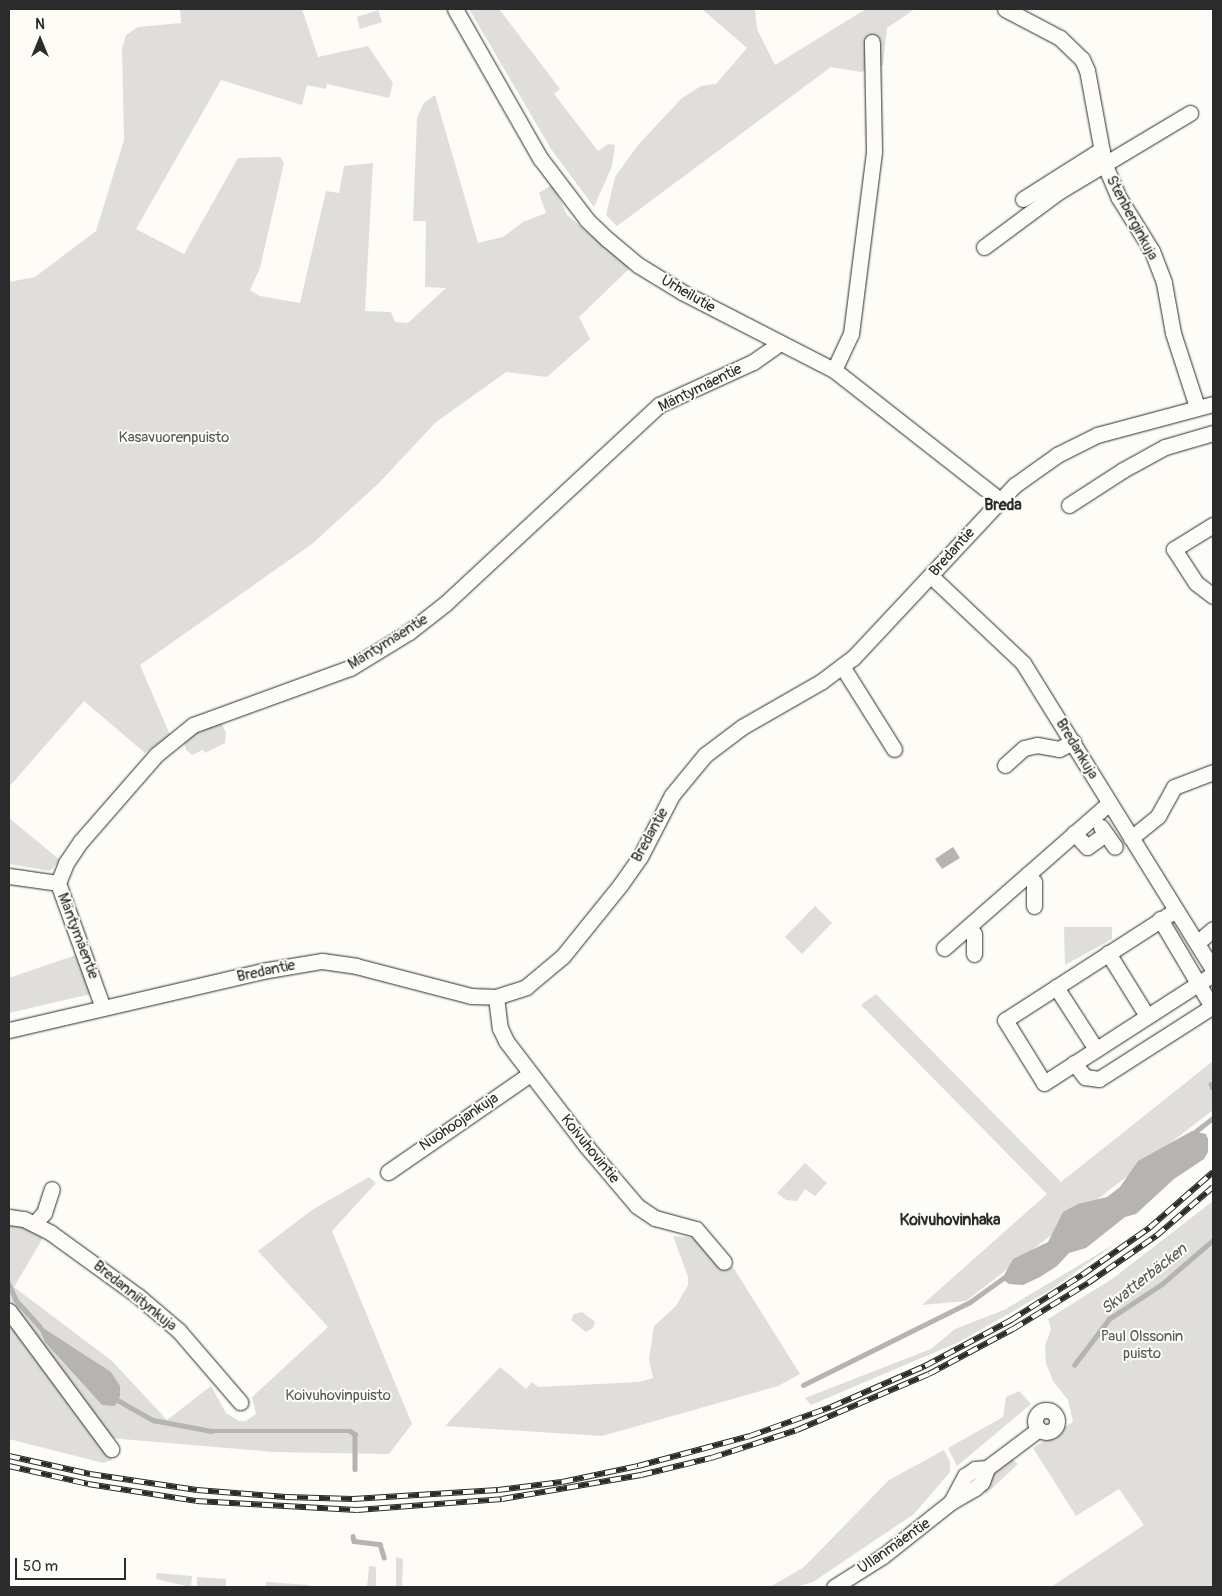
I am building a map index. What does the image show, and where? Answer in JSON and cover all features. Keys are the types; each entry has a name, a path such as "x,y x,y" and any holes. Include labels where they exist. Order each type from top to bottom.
{"street":[{"name":"Urheilutie","path":"455,9 540,158 587,220 638,265 682,292 780,344 834,370 1000,500"},
{"name":"Stenberginkuja","path":"1005,9 1060,38 1082,59 1092,85 1103,156 1119,198 1152,251 1164,283 1173,333 1196,408"},
{"path":"834,370 851,334 874,151 872,42"},
{"path":"1023,199 1103,156 1190,113"},
{"path":"984,247 1103,156"},
{"name":"Mäntymäentie","path":"103,1008 58,883 66,863 81,841 125,788 156,755 193,725 350,668 402,636 446,603 659,405 753,362 780,344"},
{"name":"Bredantie","path":"9,1030 262,970 322,961 356,966 448,992 496,997 534,982 562,956 621,884 640,857 672,795 705,755 742,727 842,666 891,620 1000,500 1035,468 1090,438 1121,426 1213,404"},
{"path":"1069,505 1122,470 1165,447 1213,433"},
{"path":"1213,525 1174,550 1196,583 1213,596"},
{"name":"Bredankuja","path":"931,576 1023,663 1213,970"},
{"path":"842,666 894,749"},
{"path":"1005,765 1024,748 1036,745 1059,749 1073,742"},
{"path":"1131,838 1158,816 1174,787 1213,772"},
{"path":"1196,780 1213,781"},
{"path":"944,948 969,926 1007,898 1028,874 1109,802"},
{"path":"1096,814 1104,835 1115,847"},
{"path":"1074,834 1087,847 1104,835"},
{"path":"1028,874 1034,882 1034,906"},
{"path":"9,876 58,883"},
{"path":"1176,910 1005,1020 1044,1083 1213,974"},
{"path":"1074,1063 1085,1077 1099,1079 1212,1007 1160,919"},
{"path":"969,926 974,934 974,954"},
{"path":"1196,943 1213,929"},
{"path":"1108,953 1147,1016"},
{"path":"1056,987 1096,1049"},
{"name":"Koivuhovintie","path":"496,997 503,1034 530,1074 636,1206 655,1218 696,1228 724,1262"},
{"name":"Nuohoojankuja","path":"388,1172 530,1074"},
{"path":"34,1224 44,1213 52,1189"},
{"name":"Bredanniitynkuja","path":"9,1217 34,1224 100,1266 145,1302 179,1331 240,1402"},
{"path":"9,1310 111,1449"},
{"name":"Ullanmäentie","path":"834,1587 883,1556 951,1502 965,1476 975,1469 987,1468 1039,1429 1046,1432 1054,1429 1058,1422 1057,1411"}],"green space":[{"name":"Kasavuorenpuisto","path":"180,9 302,9 318,57 368,46 393,83 389,98 327,84 326,89 307,85 302,105 221,80 136,229 184,254 238,158 280,157 284,163 282,172 260,268 250,290 260,296 300,303 326,191 339,193 344,166 373,163 365,311 391,312 395,322 408,323 446,288 425,287 426,221 413,221 417,118 424,103 435,95 478,243 503,237 523,222 546,213 539,193 553,184 567,215 630,268 579,317 590,339 547,377 506,372 435,423 379,483 312,544 140,665 170,735 145,753 84,701 9,787 9,282 35,277 96,231 124,140 122,49 126,35 138,27 181,23"},
{"path":"469,9 499,9 560,89 554,94 598,151 608,144 615,145 612,166 594,207 551,149"},
{"path":"702,9 755,9 757,29 775,65 866,9 915,9 887,28 883,65 861,72 831,67 617,226 606,215 615,177 638,145 682,98 701,86 716,84 747,48"},
{"path":"378,10 382,22 360,29 357,17"},
{"path":"221,721 226,733 225,743 205,753 203,750 192,755 186,750 183,740 195,731"},
{"path":"9,818 60,860 50,871 9,864"},
{"path":"815,906 832,923 802,954 785,937"},
{"path":"1064,927 1112,927 1112,939 1065,965"},
{"path":"76,955 91,994 9,1013 9,978"},
{"path":"876,994 1061,1182 1213,1061 1213,1110 966,1301 922,1305 1047,1194 861,1005"},
{"path":"805,1163 827,1183 815,1196 805,1189 797,1201 786,1200 777,1193"},
{"name":"Koivuhovinpuisto","path":"369,1177 376,1183 332,1231 412,1424 389,1454 273,1452 110,1438 112,1460 103,1463 9,1439 9,1222 16,1222 44,1236 14,1287 112,1361 167,1420 211,1386 226,1413 239,1421 246,1421 256,1414 252,1397 328,1327 258,1251 312,1210"},
{"name":"Paul Olssonin puisto","path":"1213,1201 1213,1587 1051,1587 1144,1525 1119,1489 1076,1516 1033,1448 1073,1422 1068,1400 1053,1381 1046,1363 1045,1346 1051,1329 1048,1319 1112,1279"},
{"path":"673,1236 696,1238 720,1267 733,1267 800,1374 778,1386 602,1436 445,1426 500,1367 526,1389 532,1382 538,1387 639,1382 653,1378 649,1360 654,1326 676,1306 688,1285 688,1277"},
{"path":"1118,1242 1052,1289 959,1342 811,1405 805,1398 931,1349 955,1329 1004,1310"},
{"path":"582,1312 595,1322 593,1328 586,1332 571,1320 574,1314"},
{"path":"1019,1391 1031,1404 957,1466 948,1448 1003,1417 1006,1397"},
{"path":"944,1450 950,1462 950,1472 914,1514 813,1582 797,1587 770,1587 804,1567 889,1480"},
{"path":"1011,1458 1018,1464 986,1494 982,1488 987,1478"},
{"path":"396,1557 403,1559 402,1587 396,1587"},
{"path":"369,1566 376,1567 376,1587 367,1587"},
{"path":"157,1573 192,1576 191,1587 156,1579"},
{"path":"197,1577 226,1579 226,1587 197,1587"},
{"path":"266,1582 309,1585 309,1587 266,1587"}],"shaded area":[{"path":"953,847 960,858 942,869 935,859"},
{"path":"1192,1131 1206,1134 1208,1152 1204,1159 1174,1179 1136,1214 1125,1217 1086,1248 1069,1253 1057,1266 1040,1277 1023,1285 1009,1284 1002,1279 1013,1259 1048,1242 1063,1212 1078,1204 1107,1197 1120,1187 1138,1161"},
{"path":"37,1324 111,1372 120,1386 120,1396 115,1406 102,1405 45,1342"}],"waterway":[{"path":"1211,1084 1213,1088"},
{"path":"1191,1135 1213,1118"},
{"name":"Skvatterbäcken","path":"1074,1365 1109,1319 1162,1284 1213,1240"},
{"path":"803,1385 970,1302 1006,1276"},
{"path":"9,1284 16,1300 40,1327"},
{"path":"114,1398 153,1420 211,1431 350,1431 355,1434 355,1469"},
{"path":"353,1536 354,1541 380,1544 384,1557"}],"railway":[{"path":"9,1456 90,1474 197,1490 286,1497 353,1499 498,1490 562,1482 638,1466 750,1436 831,1407 925,1366 1011,1320 1082,1275 1149,1228 1213,1172"},
{"path":"9,1466 88,1484 196,1501 357,1510 502,1499 641,1475 711,1458 797,1430 929,1374 1013,1329 1088,1283 1156,1236 1213,1187"}],"district":[{"name":"Breda","path":"1003,505"},
{"name":"Koivuhovinhaka","path":"950,1220"}]}
